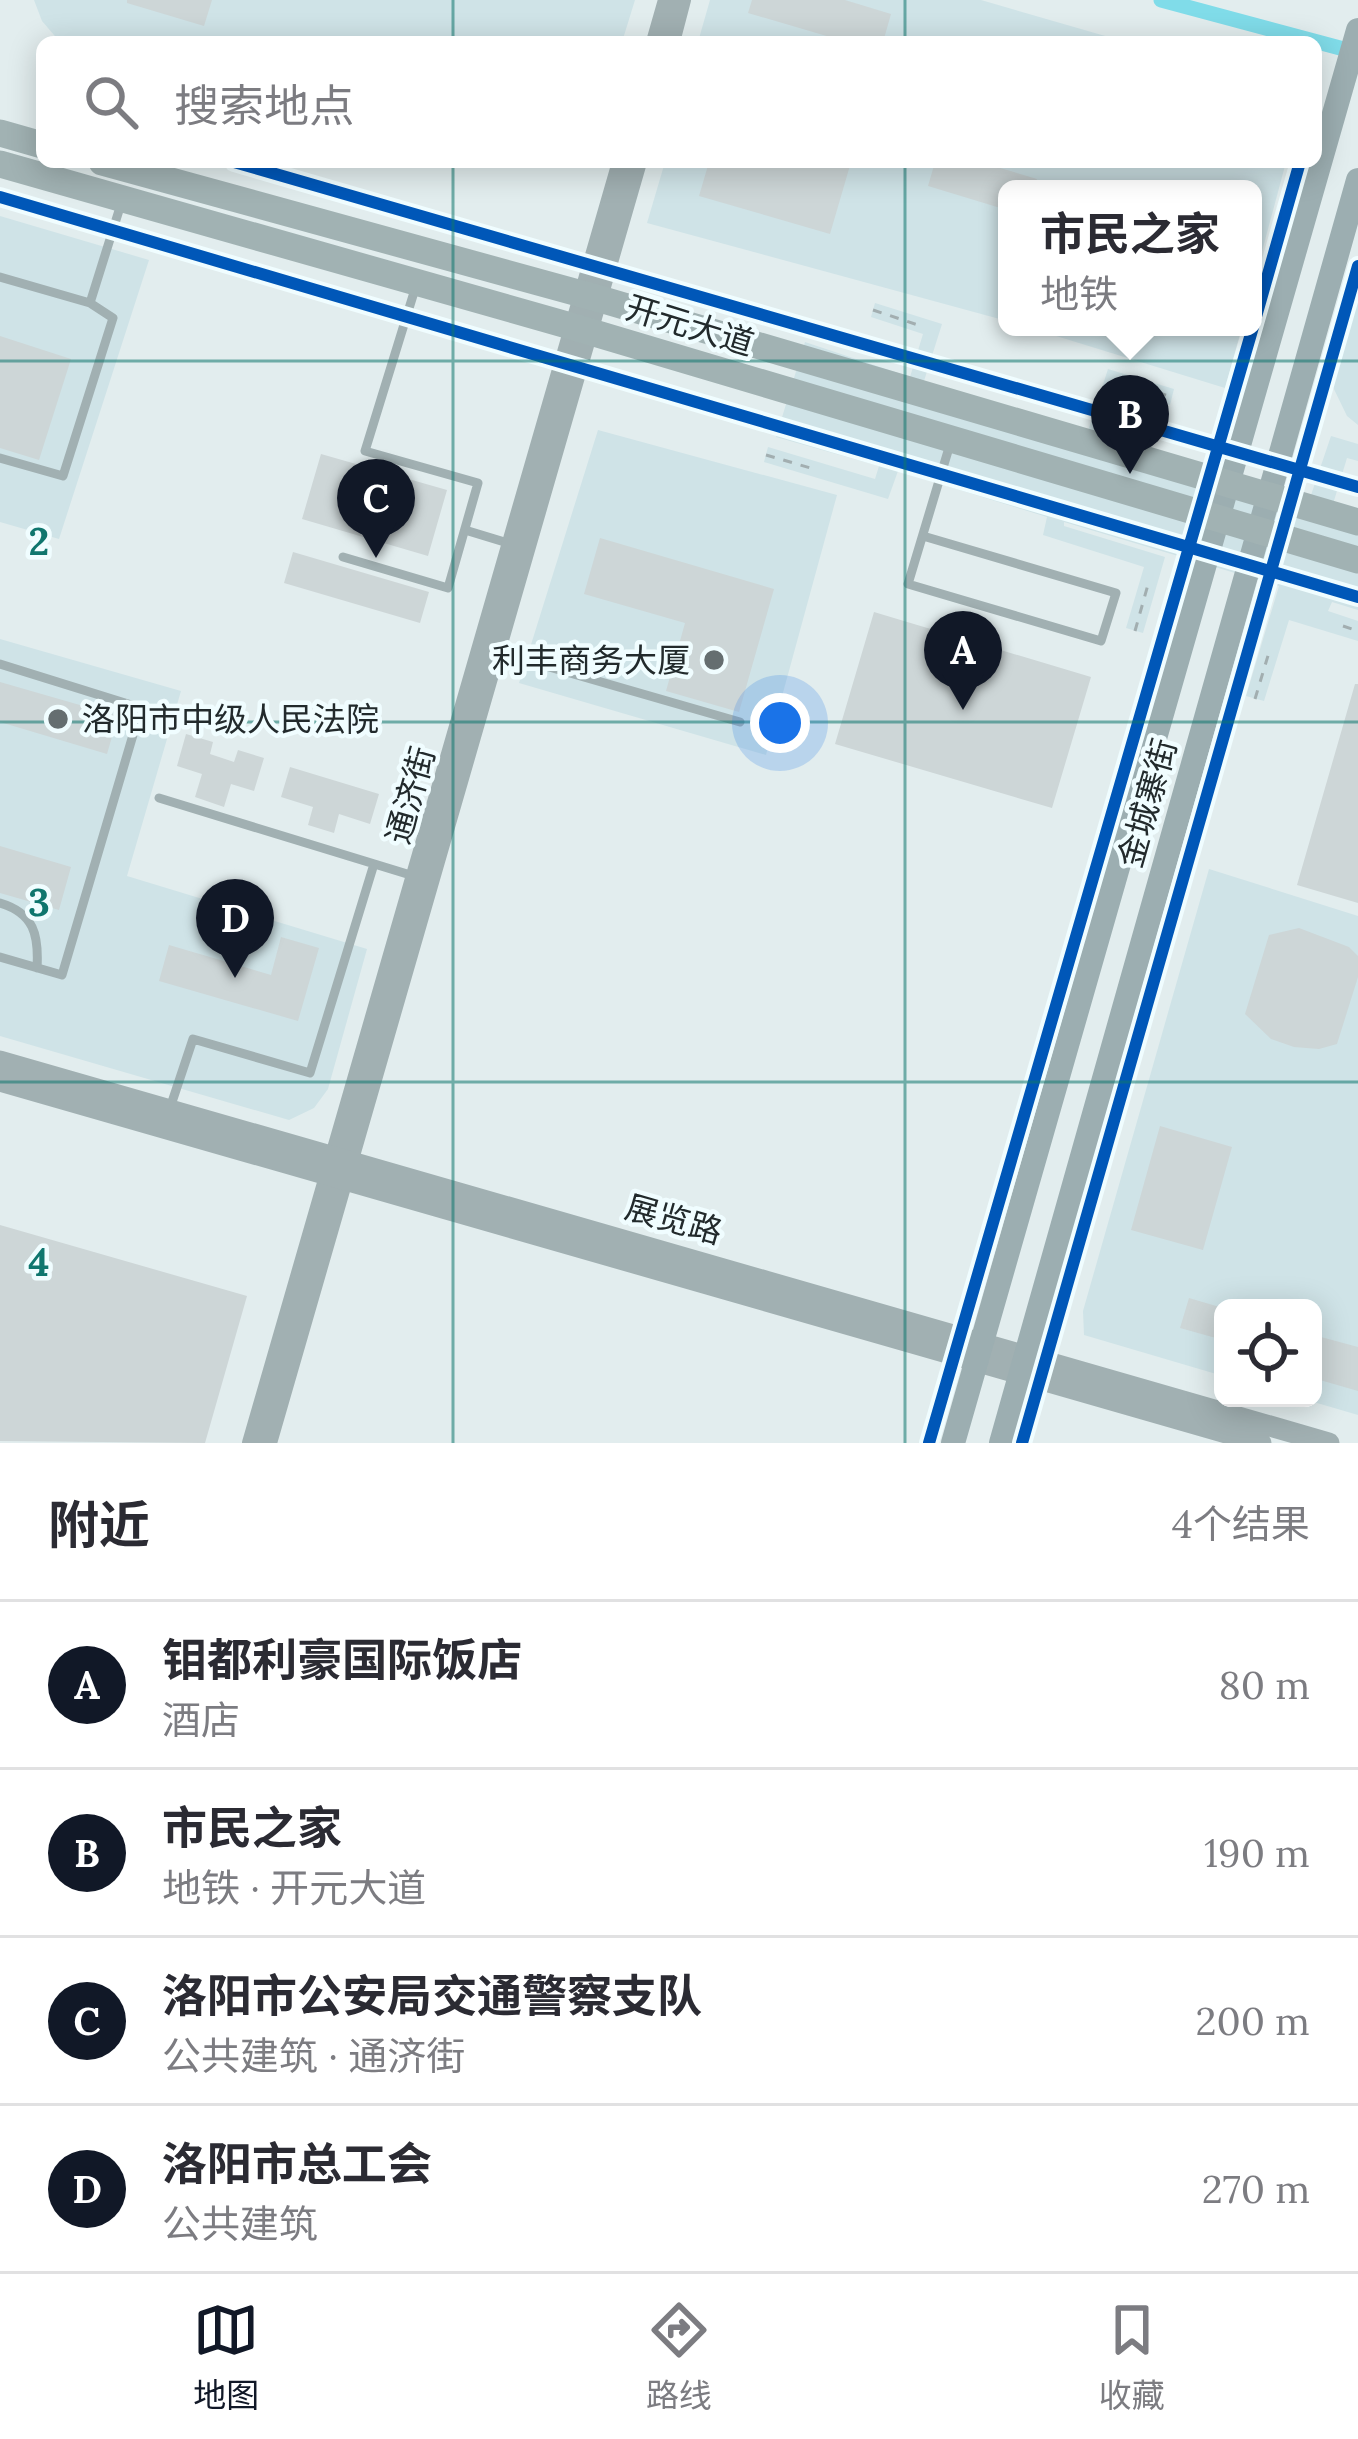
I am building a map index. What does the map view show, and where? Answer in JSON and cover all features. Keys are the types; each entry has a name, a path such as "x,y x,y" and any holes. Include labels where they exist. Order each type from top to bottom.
{"main road":[{"name":"金城寨街","path":"1322,154 1358,32"},
{"path":"0,133 36,143"},
{"name":"开元大道","path":"0,164 582,329 1358,560"},
{"name":"开元大道","path":"123,168 591,296 1358,522"},
{"name":"金城寨街","path":"953,1443 1318,168"},
{"name":"金城寨街","path":"1001,1443 1358,180"}],"street":[{"path":"657,36 667,0"},
{"path":"673,36 682,0"},
{"name":"通济街","path":"251,1443 424,879 582,329 620,168"},
{"name":"通济街","path":"591,296 636,168"},
{"name":"通济街","path":"424,879 497,652 520,546"},
{"name":"展览路","path":"0,1060 167,1119"},
{"name":"展览路","path":"0,1081 167,1119 339,1166 1024,1365 1261,1443"},
{"name":"通济街","path":"268,1443 339,1166"},
{"name":"展览路","path":"1024,1365 1329,1443"}],"lane":[{"path":"90,303 123,199"},
{"path":"0,277 90,303 112,318 63,476 0,458"},
{"path":"343,557 448,587 478,483 365,451 417,284"},
{"path":"923,536 1116,593 1101,641 908,584 951,441"},
{"path":"465,530 520,546"},
{"path":"497,652 740,722"},
{"path":"0,664 141,708 62,975 0,957"},
{"path":"158,798 424,879"},
{"path":"167,1119 193,1039 310,1073 374,864"},
{"path":"0,903 26,916 36,931 37,968"}],"path":[{"path":"873,310 921,326"},
{"path":"1123,382 1172,397"},
{"path":"766,455 814,470"},
{"path":"1135,631 1149,581"},
{"path":"1343,626 1358,631"},
{"path":"1255,699 1270,650"}],"shaded area":[{"path":"34,0 635,0 624,36 55,36 42,21"},
{"path":"710,0 981,0 1105,36 700,36"},
{"path":"663,168 1284,168 1262,251 1262,180 998,180 998,319 647,223"},
{"path":"0,216 149,260 59,539 0,522"},
{"path":"1358,286 1358,425 1347,416 1331,383"},
{"path":"875,303 942,324 924,381 1088,431 1108,369 1174,389 1170,405 1122,390 1108,436 1310,498 1331,436 1358,444 1358,461 1347,458 1333,504 1358,512 1358,610 1332,602 1328,611 1358,621 1358,641 1289,620 1264,701 1246,696 1279,586 1064,522 1064,526 1165,557 1143,633 1126,628 1144,567 1043,535 1047,517 898,471 888,499 764,462 768,447 875,479 879,466 776,437 805,342 910,377 923,334 871,317"},
{"path":"1056,336 1239,336 1225,388"},
{"path":"598,430 837,495 766,755 519,683"},
{"path":"0,639 181,691 127,876 367,949 328,1089 314,1108 289,1120 0,1036"},
{"path":"1209,869 1358,916 1358,1415 1322,1404 1322,1299 1214,1299 1214,1373 1084,1335 1083,1311"}],"building":[{"path":"127,0 212,0 204,26"},
{"path":"752,0 845,0 891,14 885,36 827,36 748,13"},
{"path":"707,168 849,168 830,234 699,196"},
{"path":"933,168 1000,168 1037,179 998,180 998,207 928,186"},
{"path":"0,336 71,359 39,460 0,448"},
{"path":"321,454 447,490 428,556 302,519"},
{"name":"利丰商务大厦","path":"600,538 774,589 739,712 666,691 685,623 584,594"},
{"path":"293,552 429,592 420,623 284,583"},
{"path":"874,612 1091,677 1052,808 835,744"},
{"name":"洛阳市中级人民法院","path":"0,682 118,716 107,754 0,722"},
{"path":"1358,684 1358,903 1297,885"},
{"path":"186,734 213,742 210,754 234,762 238,750 264,758 254,791 231,784 224,807 195,797 202,774 177,766"},
{"path":"290,767 379,794 370,824 339,814 334,833 308,825 313,807 281,797"},
{"path":"0,846 71,867 59,910 0,893"},
{"path":"1299,928 1349,947 1358,956 1358,977 1337,1044 1319,1049 1271,1039 1245,1014 1269,935"},
{"path":"281,937 319,948 298,1021 159,981 169,945 271,975"},
{"path":"1160,1126 1232,1147 1203,1250 1131,1230"},
{"path":"0,1225 247,1296 205,1443 0,1441"},
{"path":"1189,1298 1214,1305 1214,1337 1180,1328"},
{"path":"1322,1337 1358,1347 1358,1391 1322,1381"}],"waterway":[{"path":"1161,0 1295,36"},
{"path":"1322,43 1355,52"}],"cycle path":[{"path":"255,168 1358,487"},
{"path":"1262,295 1298,168"},
{"path":"0,197 1358,597"},
{"path":"1022,1443 1358,266"},
{"path":"929,1443 1250,336"}],"place":[{"name":"市民之家","path":"1130,474"},
{"name":"洛阳市公安局交通警察支队","path":"376,558"},
{"name":"利丰商务大厦","path":"714,660"},
{"name":"钼都利豪国际饭店","path":"963,710"},
{"name":"洛阳市中级人民法院","path":"58,719"},
{"name":"洛阳市总工会","path":"235,978"}]}
